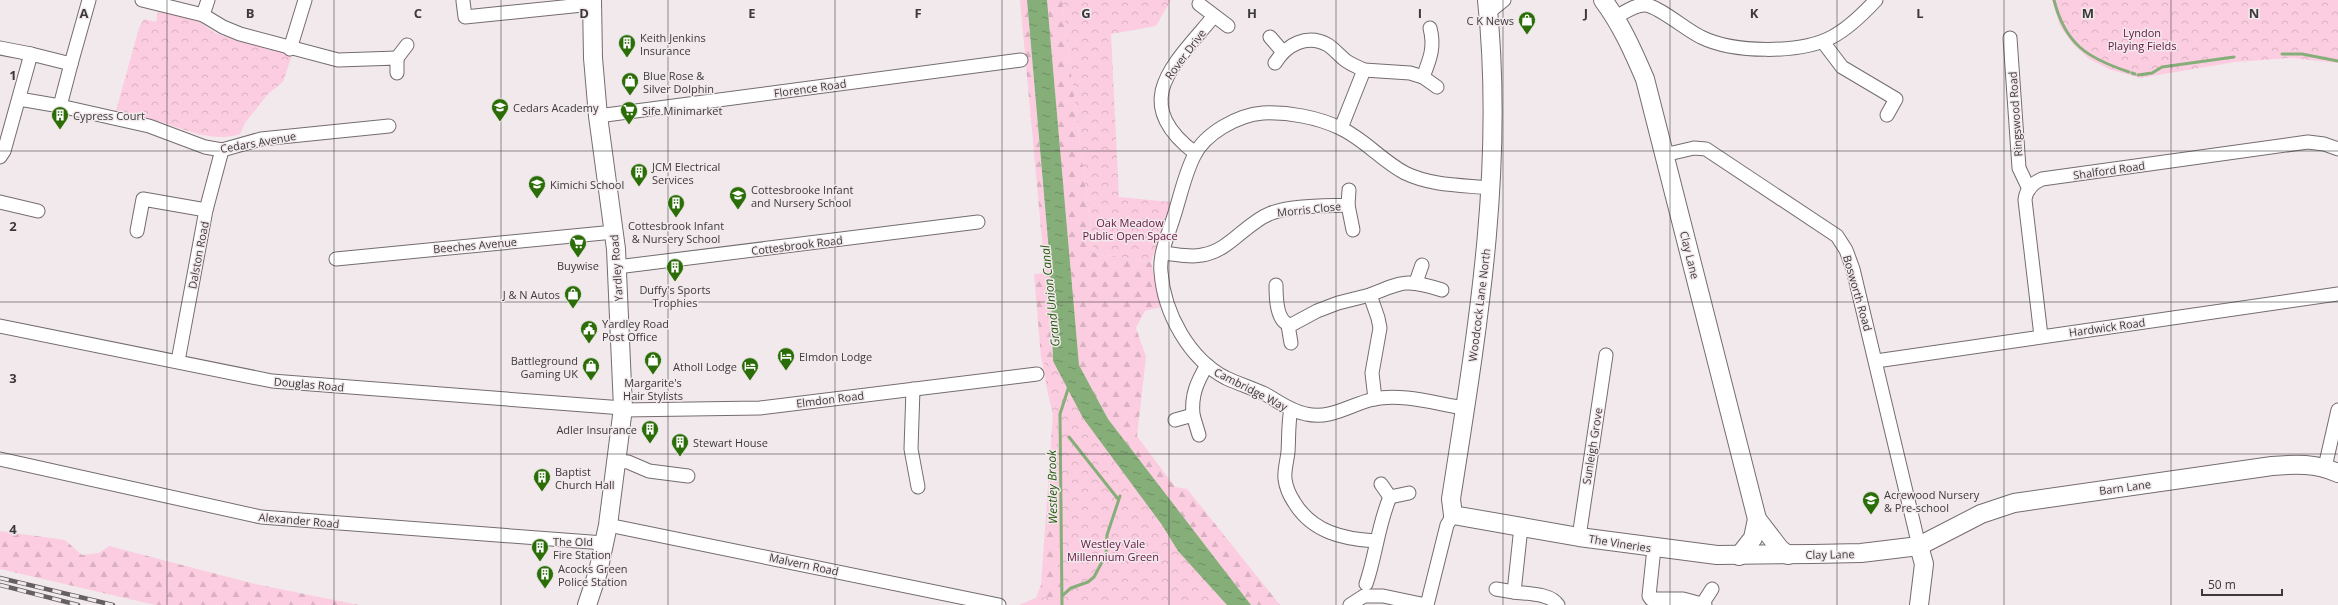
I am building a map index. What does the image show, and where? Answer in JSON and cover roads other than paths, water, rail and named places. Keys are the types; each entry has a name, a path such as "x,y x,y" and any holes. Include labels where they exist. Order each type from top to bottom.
{"street":[{"path":"60,106 89,0"},
{"path":"142,0 203,16 240,34 290,49 350,61 397,58"},
{"path":"203,16 208,0"},
{"path":"290,49 305,0"},
{"path":"1488,6 1504,0"},
{"name":"Clay Lane","path":"1603,0 1616,17 1632,48 1645,79 1757,519 1780,549 1788,554 1861,553 1919,546"},
{"path":"1616,17 1631,8 1644,5 1660,11 1687,30 1710,42 1724,45 1778,49 1805,47 1822,42 1839,33 1857,19 1876,0"},
{"path":"464,1 465,17 592,2"},
{"name":"Yardley Road","path":"587,605 608,525 618,461 623,409 617,267 614,232 598,116 593,58 592,2"},
{"path":"1199,4 1228,26"},
{"name":"Woodcock Lane North","path":"1426,605 1447,525 1453,515 1451,499 1483,289 1491,188 1494,113 1493,55 1488,6"},
{"name":"Rover Drive","path":"1195,153 1178,140 1170,130 1164,118 1161,92 1164,80 1176,62 1214,16"},
{"path":"1423,77 1433,51 1430,28"},
{"path":"1270,37 1282,51"},
{"name":"Ringswood Road","path":"2010,38 2019,168 2028,189"},
{"path":"1275,63 1282,51 1291,45 1310,41 1317,42 1328,45 1346,61 1364,70 1410,73 1423,77 1437,87"},
{"path":"1822,42 1842,66 1896,99 1887,115"},
{"path":"397,73 397,58 407,45"},
{"path":"0,48 71,64"},
{"path":"0,158 4,151 31,54"},
{"name":"Florence Road","path":"598,116 1021,60"},
{"path":"1341,128 1364,70"},
{"name":"Cedars Avenue","path":"19,98 149,126 205,147 222,150 261,139 389,126"},
{"name":"Cambridge Way","path":"1465,408 1403,398 1375,399 1325,415 1306,414 1291,409 1265,394 1226,378 1207,365 1181,334 1167,301 1160,270 1163,253 1184,180 1195,153 1211,136 1238,119 1262,114 1308,117 1341,128 1383,158 1419,178 1435,183 1491,188"},
{"name":"Shalford Road","path":"2028,189 2042,179 2292,144 2308,142 2324,144 2338,149"},
{"name":"Bosworth Road","path":"1664,155 1694,148 1706,149 1837,236 1853,269 1919,546"},
{"name":"Dalston Road","path":"178,361 206,210 222,150"},
{"path":"2028,189 2025,200 2041,336"},
{"name":"Morris Close","path":"1349,190 1348,206 1353,230"},
{"path":"137,231 143,200 206,210"},
{"path":"0,202 38,211"},
{"name":"Morris Close","path":"1163,253 1203,255 1225,246 1257,219 1271,213 1348,206"},
{"name":"Cottesbrook Road","path":"617,267 978,222"},
{"name":"Beeches Avenue","path":"336,259 614,232"},
{"path":"1416,282 1422,265"},
{"path":"1288,325 1294,325 1317,311 1338,303 1370,295 1402,283 1416,282 1442,290"},
{"path":"1276,285 1277,304 1283,320 1288,325 1291,343"},
{"name":"Hardwick Road","path":"1876,361 2338,294"},
{"path":"1370,295 1380,328 1372,373 1375,399"},
{"name":"Douglas Road","path":"0,326 272,381 623,409"},
{"name":"Sunleigh Grove","path":"1579,536 1606,356"},
{"path":"1199,435 1194,414 1196,385 1207,365"},
{"name":"Elmdon Road","path":"623,409 760,408 1037,374"},
{"path":"913,389 911,450 918,487"},
{"path":"1291,409 1287,430 1285,479 1291,498 1298,509 1316,526 1329,533 1356,540 1375,541"},
{"path":"2332,470 2338,410"},
{"path":"1175,420 1194,414"},
{"name":"Alexander Road","path":"0,459 253,516 284,521 604,543"},
{"path":"618,461 628,462 649,471 688,476"},
{"name":"Barn Lane","path":"1919,546 1981,514 2014,503 2272,466 2305,464 2332,470"},
{"path":"1381,484 1390,497"},
{"path":"1390,497 1409,493"},
{"path":"1366,584 1372,567 1375,541 1390,497"},
{"name":"The Vineries","path":"1453,515 1654,548 1739,556 1788,554"},
{"name":"Clay Lane","path":"1739,556 1753,538 1757,519"},
{"name":"Malvern Road","path":"608,525 960,595 999,605"},
{"path":"1514,592 1521,526"},
{"path":"1919,546 1924,564 1919,605"},
{"path":"1654,548 1648,602 1683,599 1704,604 1712,589"},
{"path":"1496,589 1548,597 1555,600 1558,605"},
{"path":"1350,605 1364,596 1383,596 1426,605"}],"water":[{"path":"1027,0 1047,0 1079,365 1108,419 1251,605 1227,605 1178,551 1162,525 1083,418 1053,361 1050,263"}],"waterway":[{"path":"2054,0 2064,28 2080,47 2101,61 2129,72"},
{"path":"2282,54 2302,54 2338,61"},
{"path":"2138,75 2152,73 2162,67 2234,57"},
{"name":"Westley Brook","path":"1062,605 1060,414 1069,386"},
{"path":"1069,437 1118,499"},
{"path":"1063,595 1071,588 1088,582 1094,577 1106,554 1107,535 1120,496"}],"railway":[{"path":"0,578 113,605"},
{"path":"0,585 78,605"}],"place":[{"name":"C K News","path":"1527,35"},
{"name":"Keith Jenkins Insurance","path":"627,58"},
{"name":"Blue Rose & Silver Dolphin","path":"630,96"},
{"name":"Cedars Academy","path":"500,122"},
{"name":"Sife Minimarket","path":"629,125"},
{"name":"Cypress Court","path":"60,130"},
{"name":"JCM Electrical Services","path":"639,187"},
{"name":"Kimichi School","path":"537,199"},
{"name":"Cottesbrooke Infant and Nursery School","path":"738,210"},
{"name":"Cottesbrook Infant & Nursery School","path":"676,218"},
{"name":"Buywise","path":"578,258"},
{"name":"Duffy's Sports Trophies","path":"675,282"},
{"name":"J & N Autos","path":"573,309"},
{"name":"Yardley Road Post Office","path":"589,344"},
{"name":"Elmdon Lodge","path":"786,371"},
{"name":"Margarite's Hair Stylists","path":"653,375"},
{"name":"Battleground Gaming UK","path":"591,381"},
{"name":"Atholl Lodge","path":"750,381"},
{"name":"Adler Insurance","path":"650,444"},
{"name":"Stewart House","path":"680,457"},
{"name":"Baptist Church Hall","path":"542,492"},
{"name":"Acrewood Nursery & Pre-school","path":"1871,515"},
{"name":"The Old Fire Station","path":"540,562"},
{"name":"Acocks Green Police Station","path":"545,589"}],"park label":[{"name":"Lyndon Playing Fields","path":"2142,38"},
{"name":"Oak Meadow Public Open Space","path":"1130,228"},
{"name":"Westley Vale Millennium Green","path":"1113,549"}],"water label":[{"name":"Grand Union Canal","path":"1050,296"}]}
